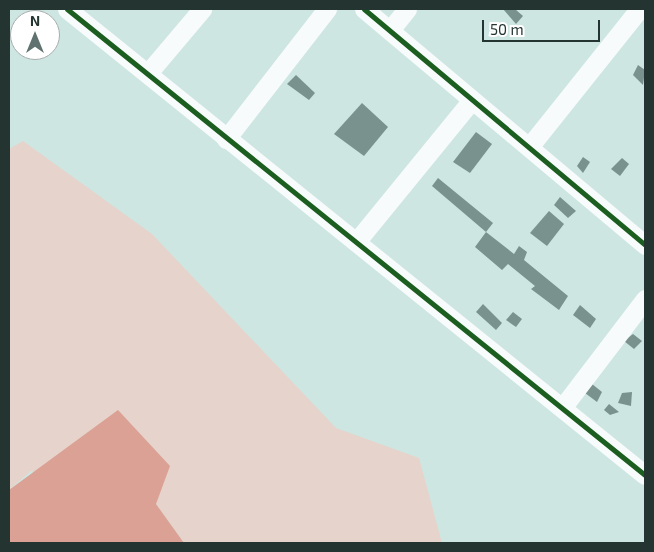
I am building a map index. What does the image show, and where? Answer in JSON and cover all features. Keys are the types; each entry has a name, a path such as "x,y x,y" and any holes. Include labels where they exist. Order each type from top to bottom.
{"street":[{"path":"67,9 645,475"},
{"path":"148,73 202,9"},
{"path":"226,139 327,9"},
{"path":"364,9 645,245"},
{"path":"390,30 407,9"},
{"path":"529,147 639,9"},
{"path":"356,242 472,100"},
{"path":"562,408 645,299"}],"shaded area":[{"path":"23,141 152,234 336,428 419,458 442,543 184,543 156,504 31,471 9,490 9,149"},
{"path":"118,410 170,466 156,504 184,543 9,543 9,490"}],"building":[{"path":"503,9 515,9 523,16 516,24"},
{"path":"638,65 645,70 643,85 633,75"},
{"path":"296,75 315,93 309,100 287,84"},
{"path":"362,103 388,127 364,156 334,134"},
{"path":"476,132 492,144 470,173 453,162"},
{"path":"583,157 590,162 583,173 577,166"},
{"path":"622,158 629,164 620,176 611,169"},
{"path":"438,178 493,223 486,232 432,186"},
{"path":"560,197 576,211 568,218 554,205"},
{"path":"549,211 564,224 547,246 530,233"},
{"path":"486,232 514,254 519,246 527,252 524,260 568,296 559,310 531,289 535,286 508,264 502,270 475,247"},
{"path":"483,304 502,323 496,330 476,312"},
{"path":"580,305 596,319 590,328 573,315"},
{"path":"513,312 522,319 516,327 506,320"},
{"path":"633,334 642,341 634,349 624,341"},
{"path":"592,384 602,392 597,402 585,393"},
{"path":"632,392 631,406 618,403 622,393"},
{"path":"609,404 619,412 610,415 604,410"}],"cycle path":[{"path":"67,9 645,475"},
{"path":"364,9 645,245"}]}
